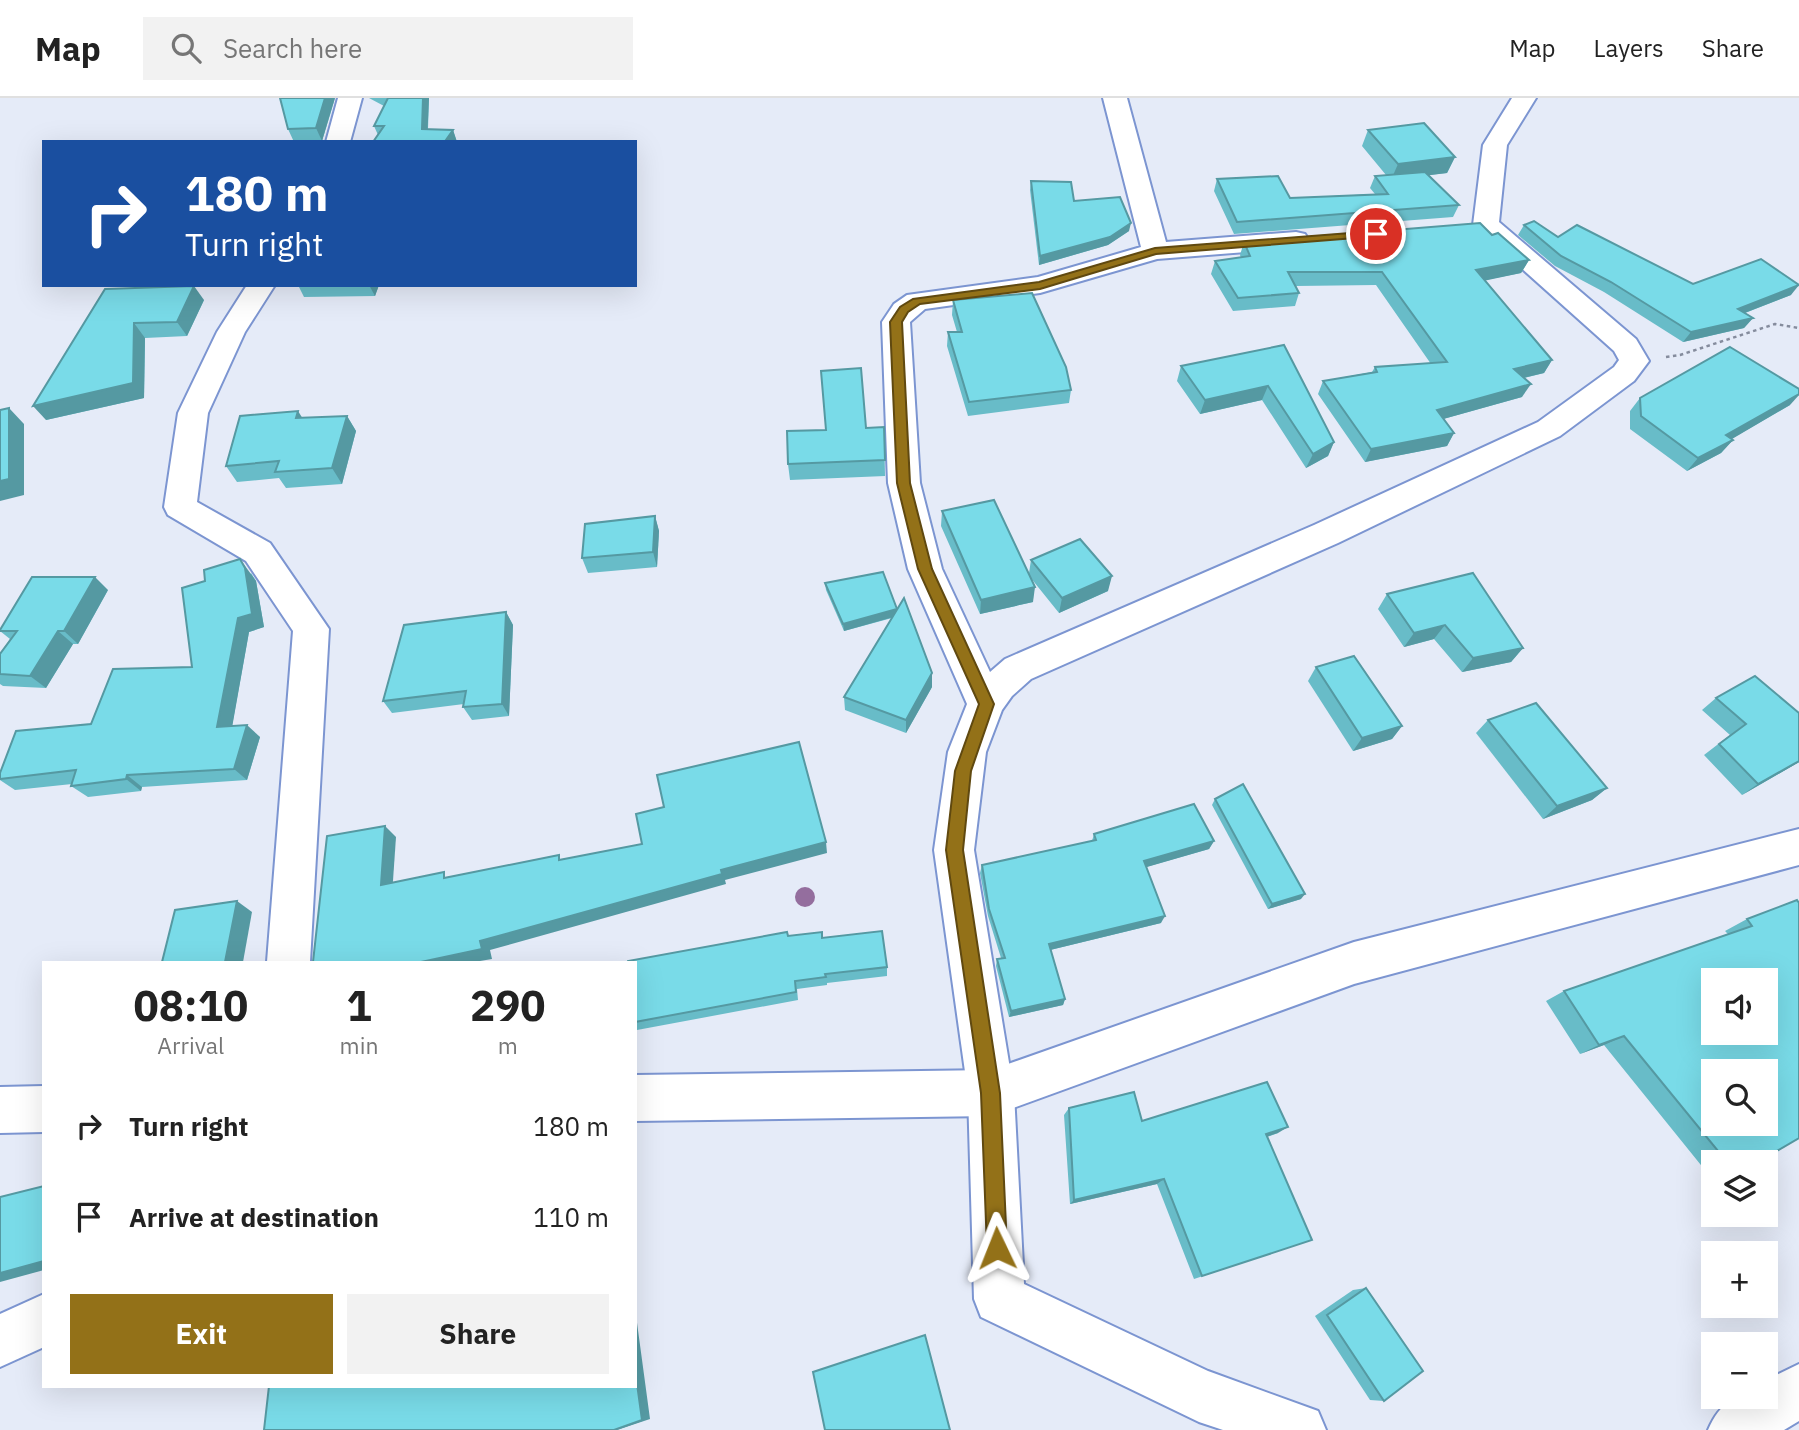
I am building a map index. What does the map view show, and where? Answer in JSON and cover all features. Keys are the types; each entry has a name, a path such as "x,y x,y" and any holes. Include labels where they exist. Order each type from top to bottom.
{"street":[{"path":"339,140 350,98"},
{"path":"1115,98 1155,251"},
{"path":"1299,1430 1199,1395 1081,1336 999,1299 991,1093 954,850 963,771 986,704 999,685 1018,670 1326,534 1549,429 1623,374 1633,361 1626,346 1472,226 1485,218 1495,145 1522,98"},
{"path":"986,704 925,569 904,483 896,322 904,310 917,301 1040,285 1155,251 1321,238"},
{"path":"260,287 230,332 193,413 180,507 258,552 311,629 289,961"},
{"path":"637,1098 991,1093 1354,962 1799,846"},
{"path":"0,1110 42,1109"},
{"path":"0,1340 42,1321"},
{"path":"1735,1430 1799,1390"}],"path":[{"path":"1633,361 1680,355 1775,324 1799,328"}],"building":[{"path":"280,98 325,98 316,128 288,129"},
{"path":"388,98 423,98 422,129 453,130 446,140 374,140 384,126 374,126"},
{"path":"1424,123 1455,157 1398,164 1368,130"},
{"path":"1425,172 1459,205 1237,222 1217,179 1278,176 1290,198 1388,194 1375,176"},
{"path":"1031,181 1071,182 1074,201 1120,197 1131,223 1110,237 1040,256"},
{"path":"1534,221 1558,237 1577,225 1693,284 1761,259 1799,285 1738,309 1753,318 1691,332 1611,282 1561,256 1524,225"},
{"path":"1480,223 1492,235 1498,233 1529,260 1476,270 1552,360 1514,369 1531,384 1437,410 1454,433 1371,449 1323,381 1377,372 1375,367 1447,362 1382,272 1288,272 1299,293 1238,298 1215,261 1250,256 1244,242"},
{"path":"194,287 177,322 134,323 133,383 33,406 105,289"},
{"path":"1032,293 1066,367 1071,390 969,402 948,332 962,332 953,300"},
{"path":"1284,345 1334,442 1313,454 1268,386 1205,400 1181,366"},
{"path":"1730,347 1799,389 1799,394 1726,435 1733,440 1698,458 1641,416 1640,398"},
{"path":"861,368 866,428 884,427 885,460 788,464 787,431 826,430 821,371"},
{"path":"9,408 9,479 0,481 0,410"},
{"path":"298,411 296,418 347,416 332,468 275,472 279,461 226,466 240,416"},
{"path":"994,500 1035,587 981,600 942,511"},
{"path":"655,516 653,552 582,558 585,524"},
{"path":"1080,539 1112,576 1062,598 1031,560"},
{"path":"240,559 245,568 252,614 238,618 217,727 247,725 234,769 127,775 126,779 71,786 76,770 0,779 16,731 91,724 113,669 192,667 182,588 205,581 204,570"},
{"path":"883,572 897,609 843,624 825,583"},
{"path":"1473,573 1523,648 1473,658 1445,625 1414,633 1387,594"},
{"path":"32,577 95,577 64,631 58,631 30,676 0,674 0,654 17,631 0,630"},
{"path":"904,598 932,673 906,720 844,697"},
{"path":"506,612 502,704 463,707 466,691 383,701 404,625"},
{"path":"1354,656 1402,726 1362,738 1316,667"},
{"path":"1755,676 1799,713 1799,761 1758,784 1719,744 1746,724 1716,698"},
{"path":"1536,703 1607,788 1557,806 1488,720"},
{"path":"799,742 826,842 721,870 722,874 480,941 482,949 426,961 313,961 327,836 385,826 381,885 444,872 444,878 559,855 559,860 642,844 636,814 664,807 657,775"},
{"path":"1243,784 1305,894 1272,904 1215,799"},
{"path":"1194,804 1214,841 1144,861 1165,916 1049,944 1065,999 1011,1011 997,959 1005,958 989,909 982,865 1096,840 1094,834"},
{"path":"1797,900 1799,903 1799,1138 1778,1150 1717,1150 1706,1136 1778,1136 1778,1059 1701,1059 1701,1130 1624,1036 1599,1045 1564,991 1752,926 1747,919"},
{"path":"237,901 225,961 162,961 175,910"},
{"path":"882,931 887,967 825,974 826,977 795,981 796,992 637,1022 637,961 628,961 787,932 788,936 822,932 822,938"},
{"path":"1267,1082 1288,1127 1266,1134 1312,1240 1202,1276 1164,1179 1074,1200 1069,1108 1134,1092 1142,1121"},
{"path":"42,1186 42,1262 0,1273 0,1197"},
{"path":"1366,1288 1423,1371 1384,1401 1327,1315"},
{"path":"925,1335 950,1430 825,1430 813,1372"},
{"path":"637,1384 642,1420 614,1430 264,1430 269,1388 637,1388"}],"route":[{"path":"997,1248 991,1093 954,850 967,752 986,704 925,569 904,483 896,322 904,310 917,301 1040,285 1155,251 1376,234"}]}
